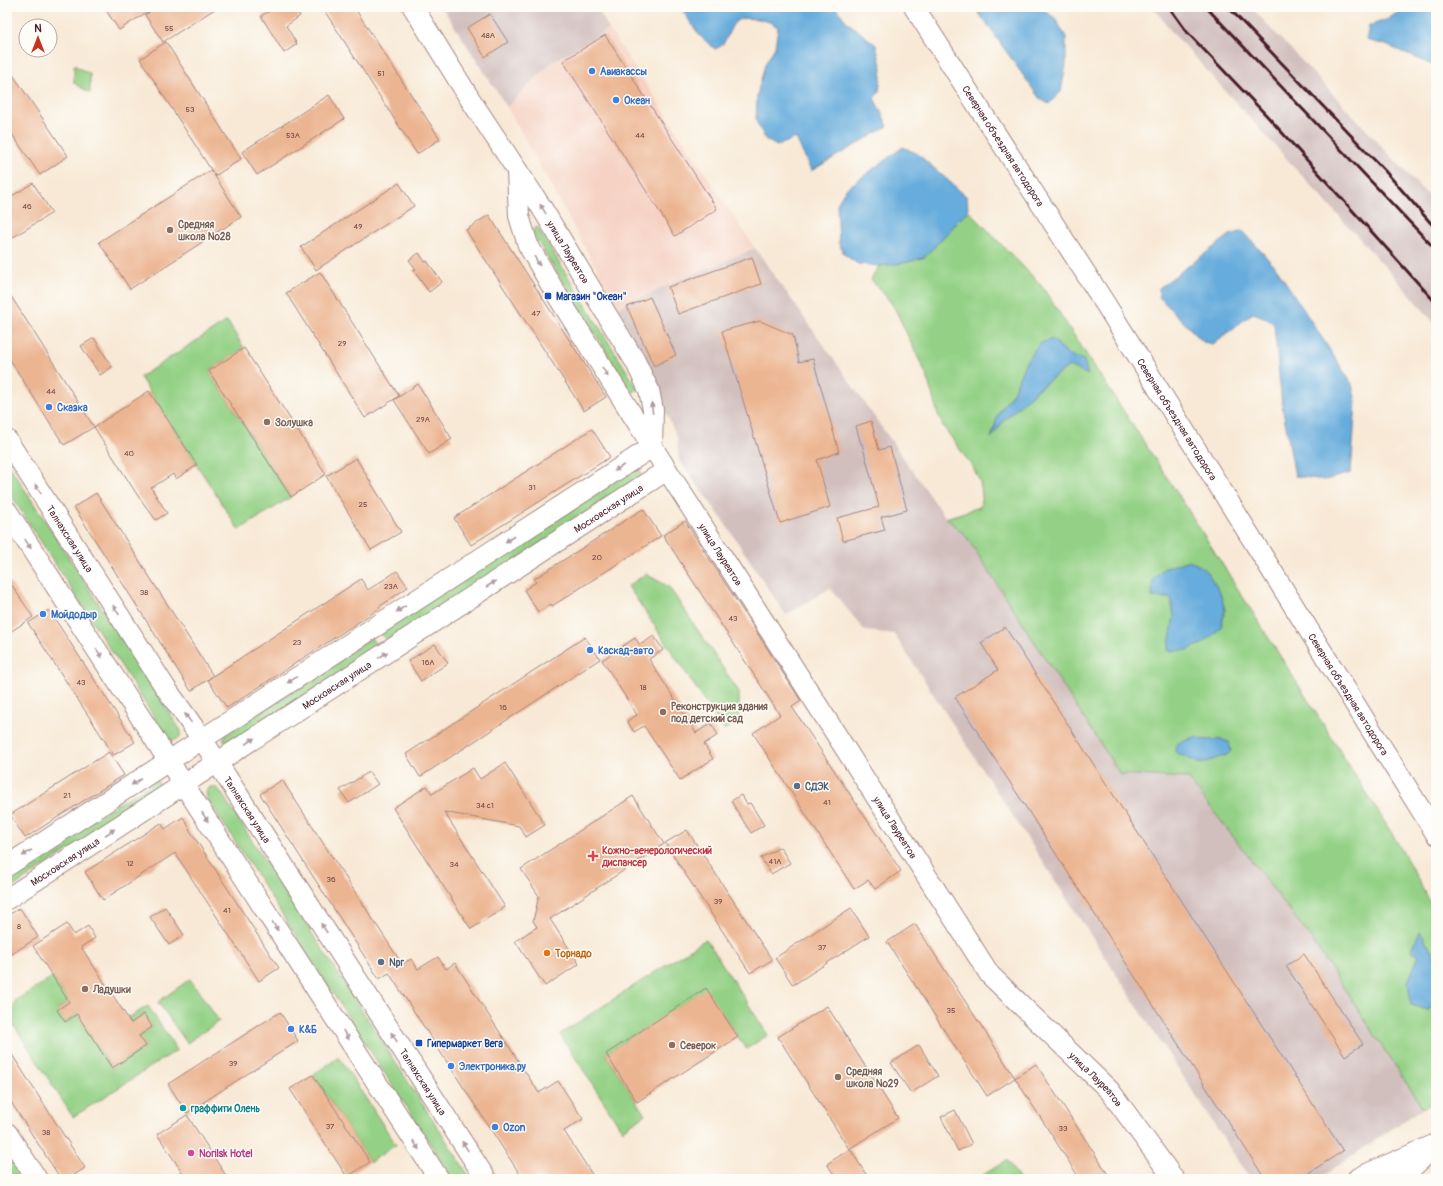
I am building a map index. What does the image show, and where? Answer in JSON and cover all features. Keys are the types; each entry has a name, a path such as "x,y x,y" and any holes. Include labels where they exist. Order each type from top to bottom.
{"street":[{"name":"улица Лауреатов","path":"413,7 470,99 540,205 590,285 638,367 649,390 653,410 652,447"},
{"name":"Северная объездная автодорога","path":"914,7 1106,305 1436,834"},
{"name":"улица Лауреатов","path":"517,170 519,216 528,245 555,292 652,447 990,975 1110,1091 1174,1179"},
{"name":"Талнахская улица","path":"7,440 486,1179"},
{"path":"7,866 652,447"},
{"name":"Московская улица","path":"7,899 667,470"},
{"path":"7,511 439,1179"},
{"path":"7,1133 37,1179"},
{"path":"1357,1179 1369,1172 1436,1145"},
{"path":"1400,1179 1436,1145"}],"shaded area":[{"path":"442,7 597,7 609,29 552,62 507,107"},
{"path":"1153,7 1251,7 1436,204 1436,325 1171,31"},
{"path":"609,29 755,248 618,307 507,107 552,62"},
{"path":"755,248 946,518 966,536 1120,774 1188,778 1310,937 1423,1108 1318,1179 1250,1179 894,634 865,631 830,588 786,615 720,516 679,460 677,437 618,307"}],"green space":[{"path":"74,65 90,74 90,93 74,83"},
{"path":"968,210 1041,285 1185,505 1396,840 1436,912 1436,959 1420,931 1420,955 1408,982 1428,1010 1436,1004 1436,1101 1423,1108 1310,937 1188,778 1120,774 966,536 946,518 980,507 982,494 980,482 974,469 943,426 926,374 896,311 891,302 871,279 879,266 904,263 925,257","holes":["1052,339 1069,355 1084,361 1069,366 1039,388 1004,420 992,437 999,412","1189,560 1205,569 1220,592 1225,610 1221,627 1169,651 1174,616 1171,598 1152,597"]},
{"path":"537,227 638,389 632,393 531,231"},
{"path":"227,321 244,348 209,371 291,497 239,530 140,377"},
{"path":"7,462 181,731 180,736 177,739 172,740 167,737 7,489"},
{"path":"636,468 641,471 642,475 389,645 380,632"},
{"path":"646,574 669,587 739,692 739,720 724,730 628,586"},
{"path":"371,638 380,650 228,746 226,744 224,736"},
{"path":"157,780 160,785 160,789 7,891 7,872"},
{"path":"210,787 215,787 220,791 471,1179 453,1179 207,798 206,792"},
{"path":"706,939 768,1035 746,1049 706,989 606,1054 645,1115 622,1130 560,1034"},
{"path":"53,977 69,1002 57,1010 65,1022 77,1014 112,1068 146,1046 139,1036 152,1027 144,1014 131,1023 128,1018 148,1006 177,1050 73,1117 10,1019 16,1000"},
{"path":"190,979 219,1021 187,1043 158,1002"},
{"path":"339,1057 396,1145 370,1162 313,1075"},
{"path":"7,1153 24,1179 7,1179"},
{"path":"1007,1160 1019,1179 977,1179"}],"water":[{"path":"680,7 835,7 847,22 876,45 882,69 879,92 874,98 888,126 811,171 796,138 777,146 766,140 756,121 757,95 765,64 775,47 778,27 764,20 746,18 740,19 733,24 723,44 715,49 700,36"},
{"path":"976,7 1039,7 1055,18 1066,37 1066,64 1061,92 1049,104 1040,99"},
{"path":"1406,7 1436,7 1436,65 1430,64 1386,45 1366,40 1369,26 1388,19"},
{"path":"903,147 918,154 967,197 968,210 925,257 904,263 879,266 858,264 845,255 839,244 837,204 846,189"},
{"path":"1243,231 1277,269 1352,384 1356,402 1351,473 1325,480 1295,476 1282,405 1274,324 1264,317 1253,313 1213,344 1203,342 1159,297 1159,288 1230,235"},
{"path":"1052,339 1069,355 1084,360 1088,375 1069,366 1039,388 1004,420 991,438 999,412 1013,393 1025,363 1039,344"},
{"path":"1189,560 1205,569 1220,592 1225,610 1221,627 1204,643 1187,650 1168,651 1174,616 1171,598 1152,597 1153,579 1163,569"},
{"path":"1195,737 1205,740 1225,740 1229,742 1231,751 1227,755 1200,764 1175,752 1176,744"},
{"path":"1420,931 1436,959 1436,1004 1428,1010 1411,1005 1408,982 1419,955 1411,952"}],"building":[{"path":"104,7 155,7 119,30"},
{"path":"157,7 218,7 163,42 145,15"},
{"path":"276,7 295,7 300,16 286,26 297,44 284,53 261,16"},
{"path":"322,7 354,7 440,139 417,154"},
{"path":"490,14 508,42 485,57 467,28"},
{"path":"605,35 717,209 675,236 563,61"},
{"path":"166,42 241,159 215,176 140,59"},
{"path":"7,66 68,156 40,175 7,127"},
{"path":"329,95 344,119 257,175 242,152"},
{"name":"Средняя школа №28","path":"211,170 241,217 130,289 99,242"},
{"path":"33,183 52,213 7,241 7,199"},
{"path":"399,183 414,206 316,270 301,247"},
{"path":"489,215 606,397 584,411 466,230"},
{"path":"419,253 425,262 427,261 442,282 429,292 413,270 416,269 409,260"},
{"path":"752,257 761,284 678,314 668,287"},
{"path":"320,272 399,396 365,418 286,293"},
{"path":"7,290 94,427 64,445 7,355"},
{"path":"650,297 676,355 654,366 627,307"},
{"path":"760,321 793,335 799,362 813,359 839,452 817,460 830,507 780,523 722,331"},
{"path":"94,338 112,367 100,375 81,346"},
{"name":"Золушка","path":"244,348 326,474 291,497 209,371"},
{"path":"418,384 452,439 429,454 394,400"},
{"path":"149,391 197,465 176,479 173,474 151,488 167,513 156,520 138,496 94,427"},
{"path":"871,421 879,450 890,447 907,510 881,517 885,530 843,541 837,518 879,507 856,426"},
{"path":"592,429 610,457 471,545 454,518"},
{"path":"356,458 401,532 371,550 326,476"},
{"path":"96,493 213,676 191,691 74,507"},
{"path":"643,509 661,536 552,606 551,604 538,612 524,590 536,582 534,579"},
{"path":"685,521 801,701 792,707 901,871 875,889 868,880 854,889 753,733 780,715 663,535"},
{"path":"397,571 408,587 379,607 380,608 227,708 208,680 361,579 368,590"},
{"path":"7,578 33,617 7,634"},
{"path":"49,610 135,742 114,755 28,623"},
{"path":"1005,627 1343,1151 1299,1179 1265,1179 955,697 998,670 981,643"},
{"path":"654,636 663,650 649,659 696,733 711,723 718,735 704,744 713,759 680,780 644,726 634,732 627,721 637,715 602,660 635,638 640,645"},
{"path":"585,637 600,659 420,777 406,754"},
{"path":"435,644 448,663 421,681 408,661"},
{"path":"109,752 124,775 25,838 10,815"},
{"path":"505,763 545,825 526,837 519,826 444,812 505,907 471,929 393,808 427,786 432,794 473,768 480,779"},
{"path":"369,772 378,784 349,803 340,790"},
{"path":"282,780 402,964 411,959 418,969 438,957 446,969 455,963 539,1093 558,1081 583,1119 564,1131 595,1179 523,1179 389,973 379,979 260,794"},
{"path":"741,795 747,804 750,803 764,825 751,833 731,801"},
{"name":"Кожно-венерологический диспансер","path":"633,796 664,844 550,919 579,964 545,986 515,941 537,927 533,921 539,896 521,869"},
{"path":"183,817 189,829 279,968 259,981 175,853 103,900 85,872 161,823 165,829"},
{"path":"687,830 772,960 750,973 665,843"},
{"path":"780,847 790,863 771,874 761,858"},
{"path":"165,907 184,935 169,945 150,917"},
{"path":"20,908 38,937 7,957 7,916"},
{"path":"851,908 869,936 793,985 775,958"},
{"name":"Ладушки","path":"67,924 74,935 88,926 95,938 81,947 131,1023 144,1014 152,1027 139,1036 146,1046 112,1068 77,1014 65,1022 57,1010 69,1002 33,946"},
{"path":"915,924 1015,1078 987,1096 887,942"},
{"path":"1304,954 1363,1044 1345,1056 1286,966"},
{"name":"Северок","path":"706,988 738,1037 637,1102 606,1054"},
{"name":"Средняя школа №29","path":"827,1006 898,1118 849,1149 778,1037"},
{"path":"280,1012 298,1041 187,1113 168,1084"},
{"path":"919,1045 938,1076 911,1093 891,1063"},
{"path":"7,1047 85,1168 68,1179 61,1179 7,1096"},
{"path":"1036,1064 1111,1179 1080,1179 1015,1078"},
{"path":"313,1075 370,1162 347,1177 290,1089"},
{"path":"955,1110 972,1144 958,1151 941,1117"},
{"name":"Norilsk Hotel","path":"187,1115 228,1179 169,1179 182,1172 157,1134"},
{"path":"850,1149 869,1179 837,1179 827,1164"}],"railway":[{"path":"1169,7 1187,32 1268,117 1436,303"},
{"path":"1206,7 1436,250"},
{"path":"1228,7 1385,171 1436,229"}],"place":[{"name":"Авиакассы","path":"592,71"},
{"name":"Океан","path":"616,100"},
{"name":"Средняя школа №28","path":"170,230"},
{"name":"Магазин \"Океан\"","path":"548,296"},
{"name":"Сказка","path":"49,407"},
{"name":"Золушка","path":"267,422"},
{"name":"Мойдодыр","path":"43,614"},
{"name":"Каскад-авто","path":"590,650"},
{"name":"Реконструкция здания под детский сад","path":"663,712"},
{"name":"СДЭК","path":"797,786"},
{"name":"Кожно-венерологический диспансер","path":"593,856"},
{"name":"Торнадо","path":"547,953"},
{"name":"Npr","path":"381,962"},
{"name":"Ладушки","path":"85,989"},
{"name":"К&Б","path":"291,1029"},
{"name":"Гипермаркет Вега","path":"419,1043"},
{"name":"Северок","path":"672,1045"},
{"name":"Электроника.ру","path":"451,1066"},
{"name":"Средняя школа №29","path":"838,1077"},
{"name":"граффити Олень","path":"183,1108"},
{"name":"Ozon","path":"495,1127"},
{"name":"Norilsk Hotel","path":"191,1153"}]}
